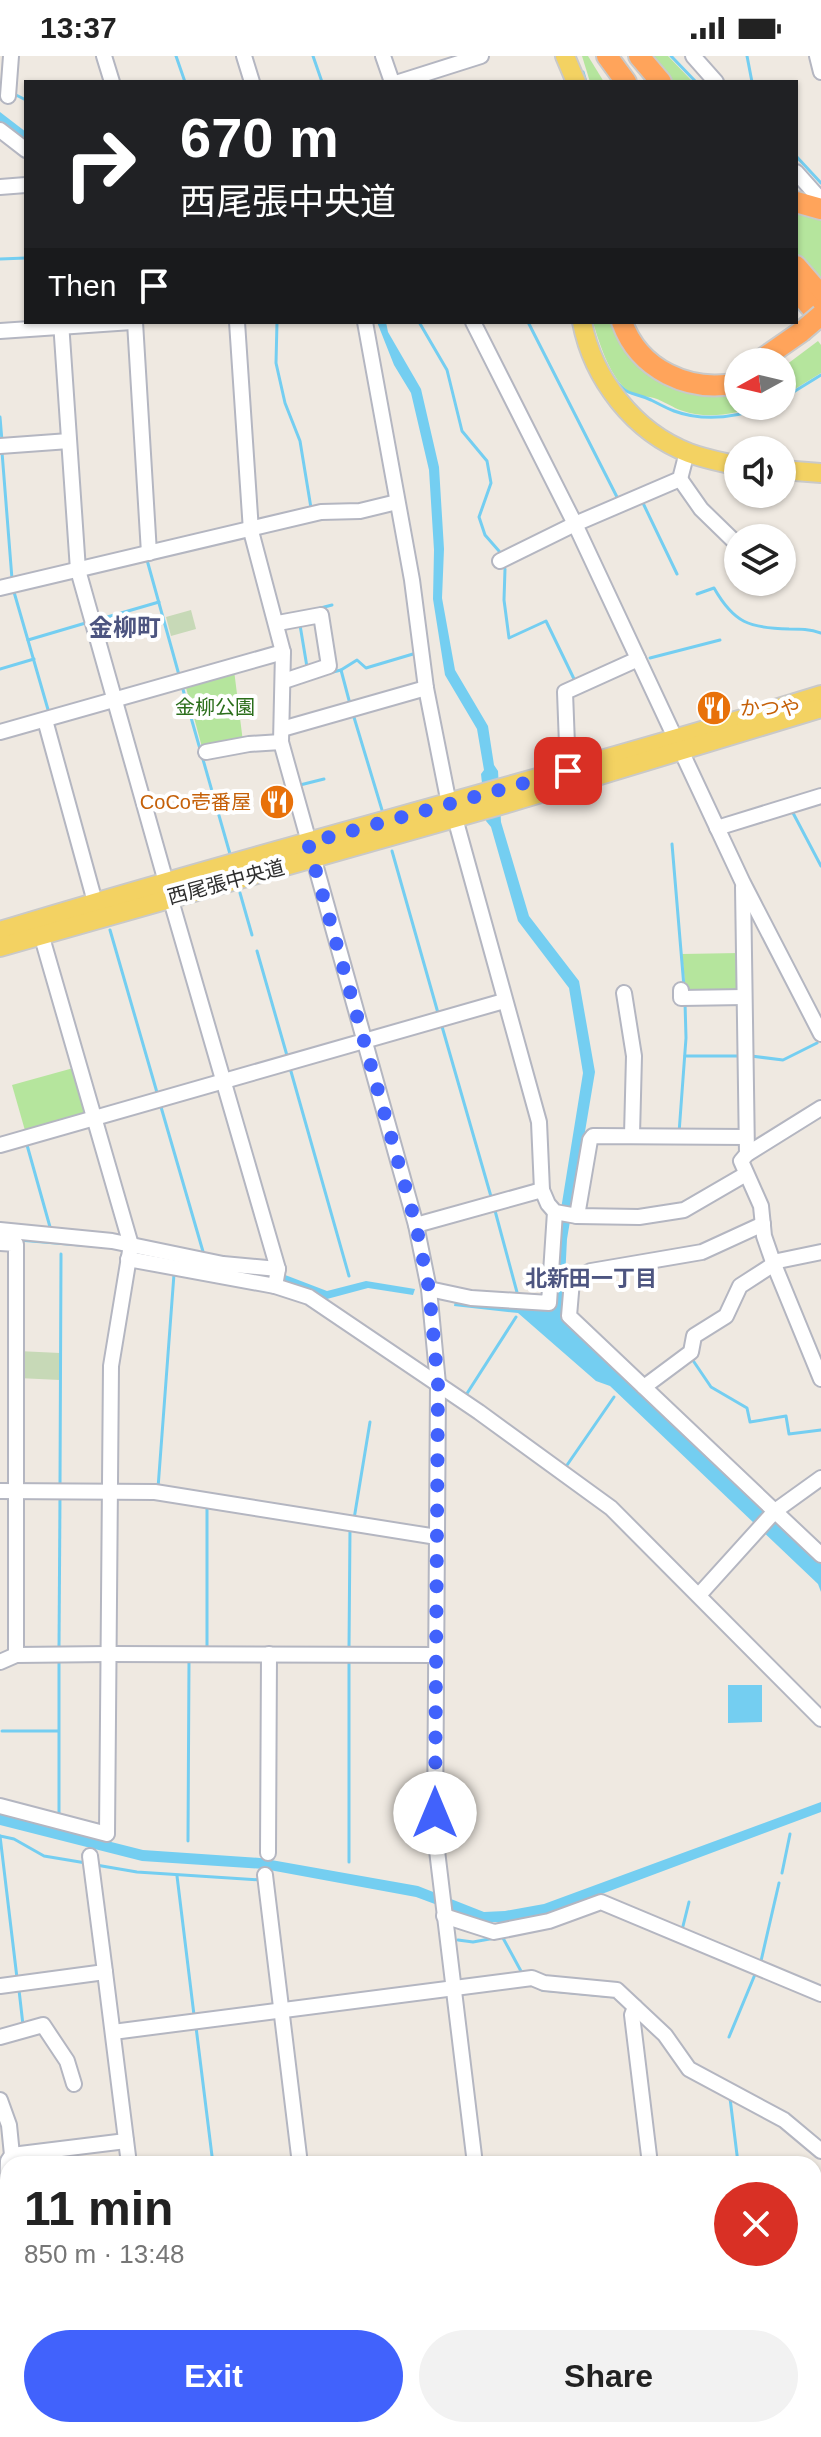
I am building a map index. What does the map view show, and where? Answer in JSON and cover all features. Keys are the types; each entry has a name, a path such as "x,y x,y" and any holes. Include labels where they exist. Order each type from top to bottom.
{"highway":[{"path":"596,56 610,80"},
{"path":"607,56 625,80"},
{"path":"626,56 644,80"},
{"path":"639,56 659,80"},
{"path":"798,203 821,209"},
{"path":"798,268 821,295"},
{"path":"796,349 813,334 821,317 798,292"},
{"path":"798,311 813,334"},
{"path":"623,324 637,350 672,377 698,385 724,384"},
{"path":"636,324 656,352 679,366 709,373 724,371"},
{"path":"786,348 813,334"}],"main road":[{"path":"583,324 597,366 622,405 645,427 687,452 724,462"},
{"path":"796,471 821,473"},
{"name":"西尾張中央道","path":"510,795 568,771 679,746 821,695"},
{"name":"西尾張中央道","path":"0,947 168,889 821,708"},
{"name":"西尾張中央道","path":"0,931 95,902 168,889"}],"street":[{"path":"8,96 11,56"},
{"path":"104,56 111,80"},
{"path":"244,56 251,80"},
{"path":"383,56 391,80"},
{"path":"405,80 481,56"},
{"path":"693,56 714,80"},
{"path":"817,56 821,72"},
{"path":"0,130 24,148"},
{"path":"798,174 821,200"},
{"path":"0,187 24,185"},
{"path":"0,331 62,324 78,570 224,1080 276,1277"},
{"path":"134,324 149,553"},
{"path":"237,324 251,531 278,623 283,652 281,735 310,851 416,1225 429,1289 438,1384 435,1834 474,2156"},
{"path":"366,324 412,580 426,688 452,811 539,1122 542,1190 548,1204 566,1214 639,1217 684,1210 821,1108"},
{"path":"474,324 575,524 743,883 821,1034"},
{"path":"0,446 69,441"},
{"path":"687,452 680,479 701,509 724,531"},
{"path":"500,561 575,524 680,479"},
{"path":"0,588 321,512 360,511 397,502"},
{"path":"278,623 321,615 329,666 284,681"},
{"path":"0,732 283,652"},
{"path":"568,771 565,692 638,659"},
{"path":"206,752 281,735 426,688"},
{"path":"45,720 95,902"},
{"path":"717,828 821,796"},
{"path":"743,883 744,1163 761,1206 764,1236 821,1379"},
{"path":"0,1806 107,1834 111,1366 130,1252 41,934"},
{"path":"681,990 681,998 744,997"},
{"path":"624,993 634,1056 632,1135"},
{"path":"0,1145 504,1001"},
{"path":"429,1289 471,1298 549,1303 550,1280 566,1214 593,1136 746,1137"},
{"path":"416,1225 542,1190"},
{"path":"550,1280 572,1281 591,1271 702,1252 763,1224"},
{"path":"0,1230 50,1233 130,1252 276,1277 438,1384 611,1508 821,1719"},
{"path":"0,1243 16,1244 16,1655"},
{"path":"644,1387 691,1352 694,1336 726,1316 740,1286 774,1263 821,1252"},
{"path":"572,1281 569,1316 821,1555"},
{"path":"699,1595 774,1512 821,1478"},
{"path":"0,1491 155,1492 437,1537"},
{"path":"0,1578 16,1575"},
{"path":"268,1853 269,1654"},
{"path":"0,1662 16,1655 436,1655"},
{"path":"90,1856 128,2156"},
{"path":"265,1875 299,2156"},
{"path":"444,1914 494,1932 549,1921 601,1902 821,1994"},
{"path":"0,1986 105,1972"},
{"path":"113,2032 532,1978 544,1983 617,1990 665,2035 689,2069 784,2120 821,2151"},
{"path":"635,2007 632,2015 649,2156"},
{"path":"0,2037 43,2025 67,2061 74,2084"},
{"path":"0,2100 9,2125 12,2155 126,2141"}],"green space":[{"path":"582,56 588,56 603,80 589,80"},
{"path":"648,56 668,56 691,80 668,80"},
{"path":"798,194 821,221 821,280 798,254"},
{"path":"594,324 617,324 639,361 724,384 724,414 693,414 654,398 636,395 620,384"},
{"path":"818,341 821,345 821,373 796,388 796,358"},
{"path":"191,610 196,629 171,636 166,617"},
{"name":"金柳公園","path":"234,670 243,742 203,751 185,684"},
{"path":"739,953 740,988 737,992 686,992 682,954"},
{"path":"77,1067 87,1116 26,1134 12,1085"},
{"path":"18,1351 60,1353 60,1380 18,1378"}],"water":[{"path":"0,112 24,130 24,140 0,122"},
{"path":"378,324 386,324 421,389 439,467 444,549 442,598 455,670 488,726 494,765 498,771 501,822 529,916 579,981 595,1072 567,1239 563,1318 821,1564 821,1592 818,1584 610,1386 596,1381 518,1313 454,1306 455,1300 553,1310 556,1240 583,1073 569,988 518,921 491,827 486,821 481,774 484,770 477,729 445,675 433,599 434,550 429,470 411,393 394,365"},
{"path":"0,1234 112,1244 280,1273 327,1291 366,1281 415,1289 413,1295 368,1288 327,1299 280,1281 111,1249 0,1240"},
{"path":"728,1685 762,1685 762,1722 728,1723"},
{"path":"821,1802 821,1812 551,1913 505,1922 483,1922 416,1897 264,1869 142,1861 0,1825 0,1814 143,1850 260,1858 418,1886 484,1912 544,1904"}],"waterway":[{"path":"176,56 184,80"},
{"path":"313,56 321,80"},
{"path":"671,56 694,80"},
{"path":"747,56 752,80"},
{"path":"583,72 585,80"},
{"path":"12,93 24,99"},
{"path":"798,158 821,183"},
{"path":"0,259 24,258"},
{"path":"277,324 276,363 285,403 300,441 311,508"},
{"path":"420,324 447,370 462,431 487,461 491,483 479,517 485,535 499,551"},
{"path":"529,324 618,499"},
{"path":"611,374 629,392 674,411 697,416 724,416"},
{"path":"796,390 821,375"},
{"path":"0,417 2,441"},
{"path":"2,452 12,579"},
{"path":"642,501 677,574"},
{"path":"147,560 179,675"},
{"path":"505,569 504,600 509,638 546,621 575,681"},
{"path":"697,594 714,588 736,616 753,625 821,633"},
{"path":"14,592 49,713"},
{"path":"97,620 159,602"},
{"path":"313,610 332,605"},
{"path":"28,640 89,622"},
{"path":"300,625 307,667"},
{"path":"650,658 720,640"},
{"path":"329,673 357,660 366,668 413,654"},
{"path":"0,669 34,659"},
{"path":"341,670 350,704"},
{"path":"182,686 230,854"},
{"path":"353,714 382,810"},
{"path":"300,785 324,779"},
{"path":"792,811 821,866"},
{"path":"672,844 684,987"},
{"path":"392,851 438,1013"},
{"path":"240,893 252,935"},
{"path":"110,930 158,1096"},
{"path":"257,951 288,1059"},
{"path":"679,1133 686,1038 685,1002"},
{"path":"441,1023 492,1200"},
{"path":"751,1056 783,1060 817,1043"},
{"path":"685,1056 741,1056"},
{"path":"290,1068 349,1276"},
{"path":"161,1107 204,1255"},
{"path":"27,1145 50,1227"},
{"path":"494,1207 518,1296"},
{"path":"60,1486 61,1254"},
{"path":"158,1488 174,1274"},
{"path":"466,1395 516,1317"},
{"path":"692,1359 711,1387 747,1408 750,1422 786,1416 789,1434 821,1430"},
{"path":"565,1468 614,1397"},
{"path":"354,1519 370,1422"},
{"path":"59,1648 60,1496"},
{"path":"207,1507 207,1647"},
{"path":"349,1648 350,1528"},
{"path":"59,1661 59,1816"},
{"path":"188,1841 189,1661"},
{"path":"349,1661 349,1862"},
{"path":"2,1731 58,1731"},
{"path":"782,1873 790,1834"},
{"path":"0,1836 17,1978"},
{"path":"0,1836 14,1839 44,1856 86,1863"},
{"path":"96,1865 137,1872 260,1880"},
{"path":"177,1876 194,2015"},
{"path":"761,1961 779,1883"},
{"path":"682,1930 689,1902"},
{"path":"458,1940 473,1942 506,1936"},
{"path":"503,1938 522,1973"},
{"path":"729,2037 756,1972"},
{"path":"536,1987 615,1997"},
{"path":"19,1990 23,2025"},
{"path":"196,2027 212,2156"},
{"path":"727,2097 730,2098 737,2156"}],"place":[{"name":"かつや","path":"714,708"},
{"name":"CoCo壱番屋","path":"277,802"}],"district":[{"name":"金柳町","path":"125,627"},
{"name":"北新田一丁目","path":"591,1278"}],"route":[{"path":"435,1813 438,1384 429,1289 416,1225 308,843 568,771"}]}
